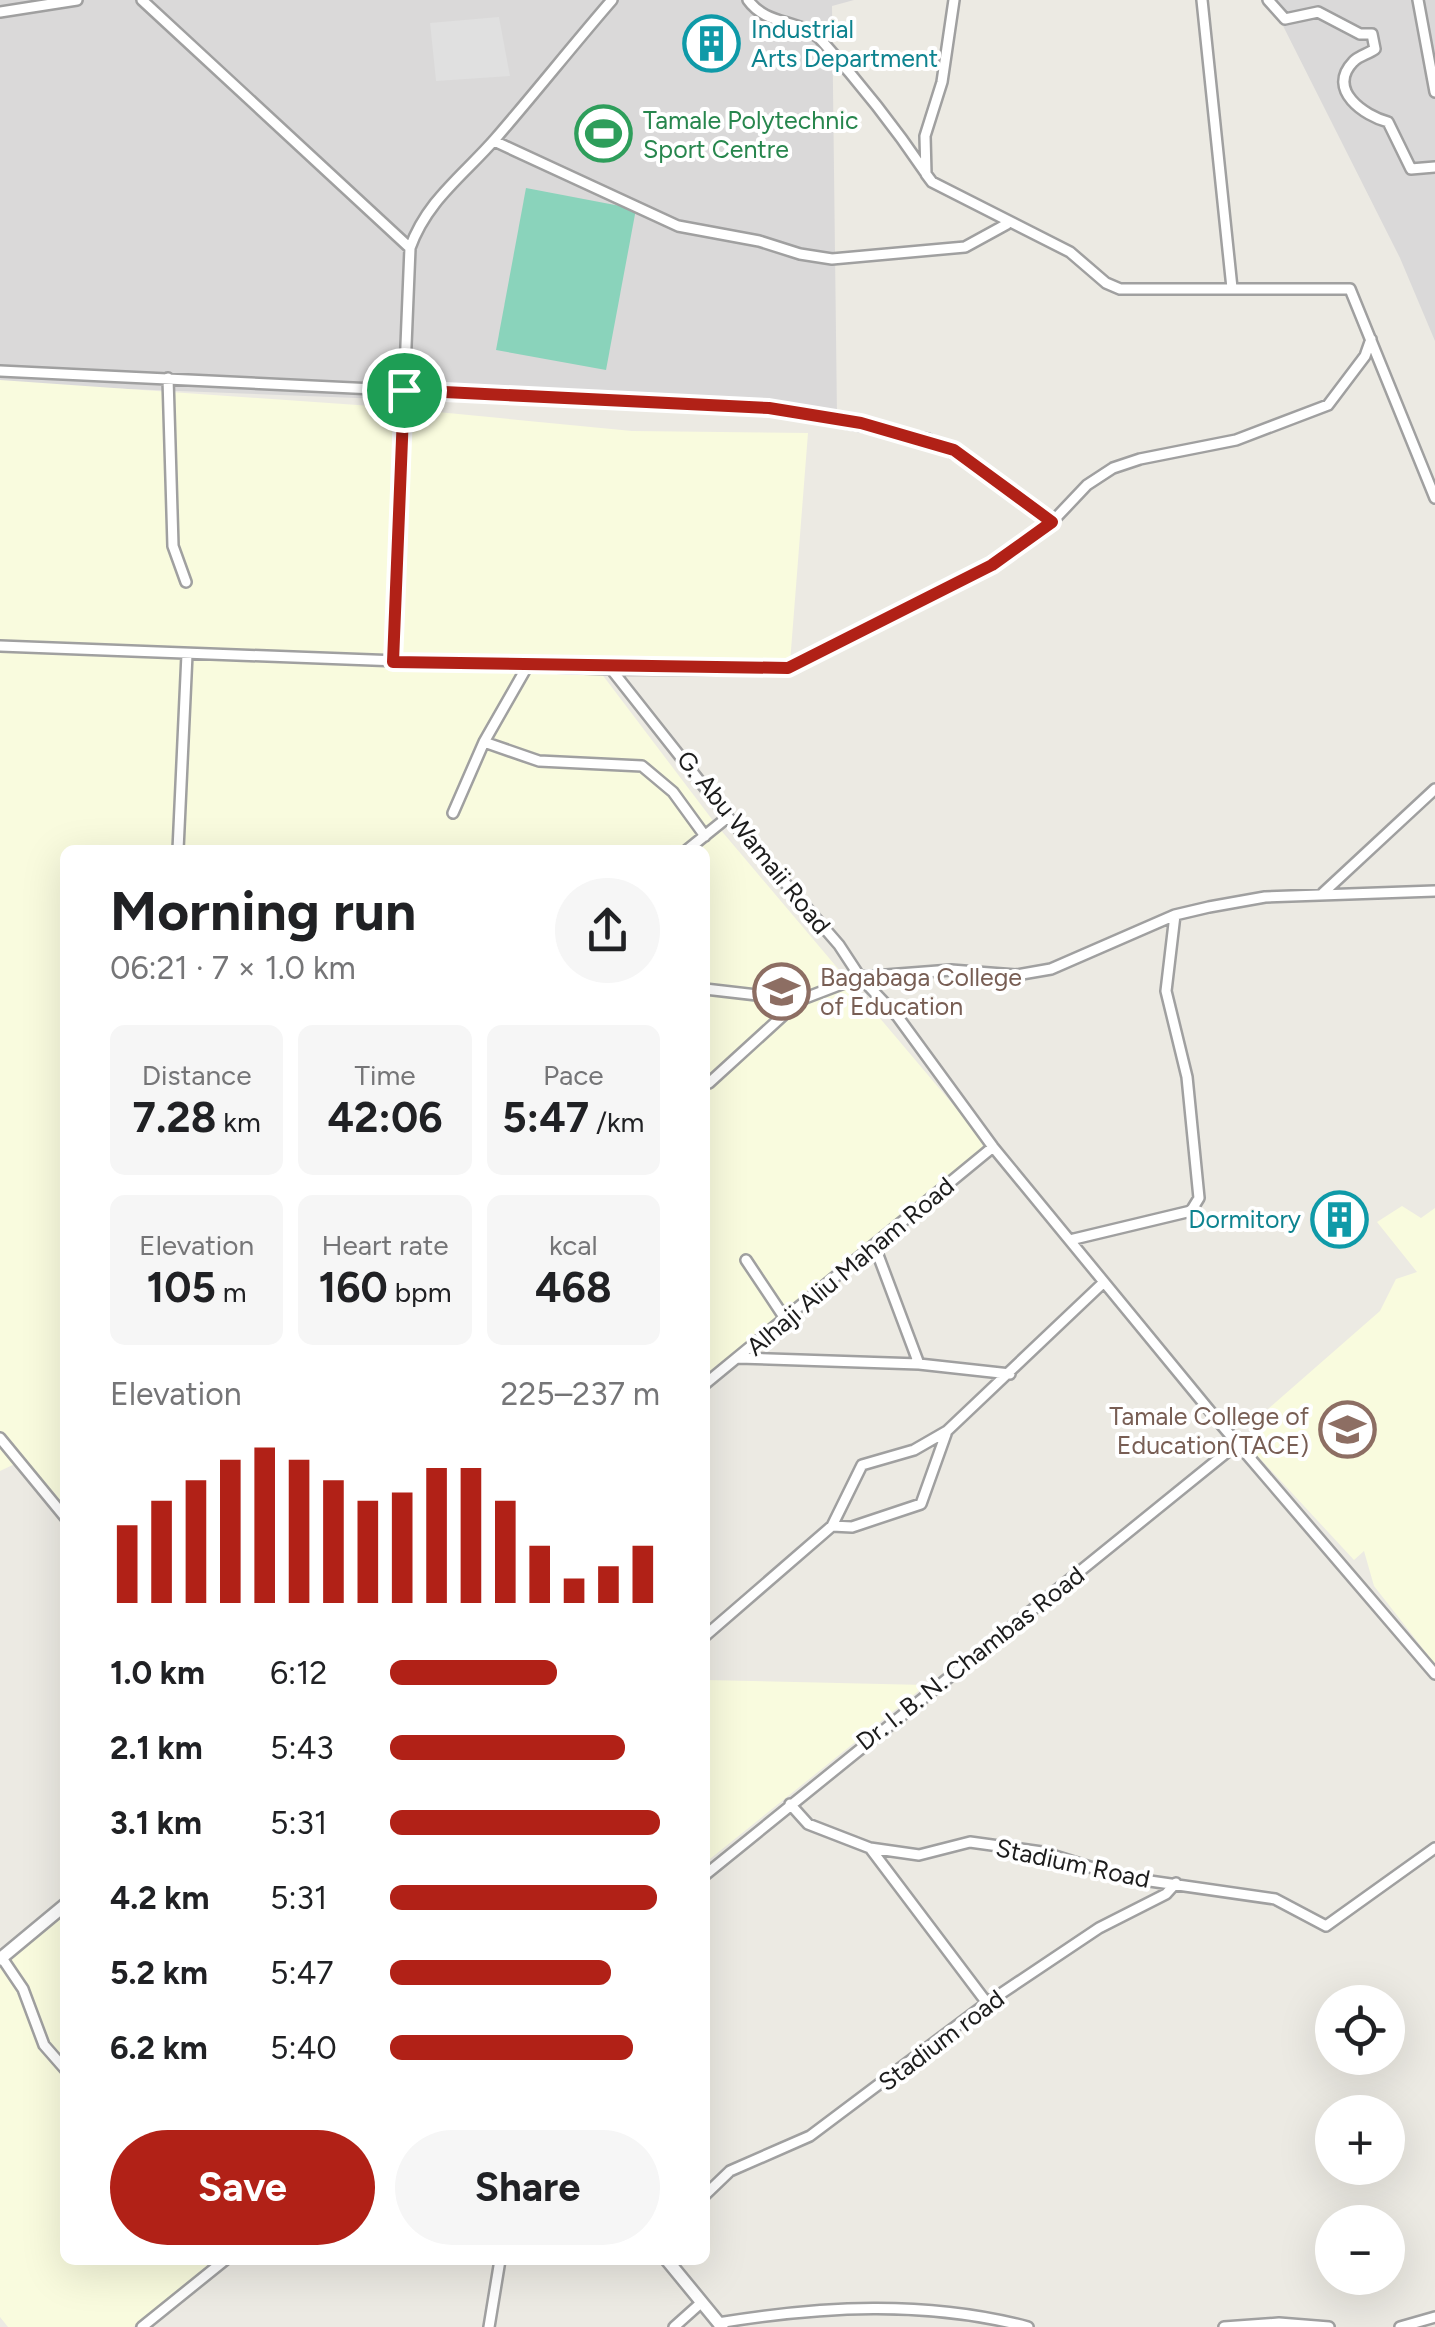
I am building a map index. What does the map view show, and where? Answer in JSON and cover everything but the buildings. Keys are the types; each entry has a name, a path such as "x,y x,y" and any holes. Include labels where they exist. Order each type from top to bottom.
{"street":[{"path":"0,12 78,0"},
{"path":"142,0 410,248"},
{"path":"393,662 410,248 418,225 436,198 494,141 612,0"},
{"path":"748,0 771,21 796,26 821,40 897,130 932,182 1007,224 1070,252 1106,283 1120,289 1350,289 1435,498"},
{"path":"926,174 925,136 945,67 954,0"},
{"path":"1202,0 1232,288"},
{"path":"1268,0 1285,20 1318,12 1347,29 1372,34 1374,49 1354,60 1347,72 1346,92 1361,114 1388,122 1412,169 1435,167"},
{"path":"1418,0 1435,92"},
{"path":"494,141 678,226 759,241 800,254 832,259 965,247 1007,224"},
{"path":"0,646 611,669 799,665 992,565 1052,522 1087,485 1112,468 1140,458 1236,440 1328,405 1365,356 1371,339"},
{"path":"0,370 769,408 928,439 985,470 1052,522"},
{"path":"168,378 173,546 186,582"},
{"path":"178,845 187,654"},
{"path":"452,813 484,742 528,665"},
{"name":"G. Abu Wamaii Road","path":"611,669 728,817 838,945 860,977 898,1017 994,1147 1104,1282 1435,1674"},
{"path":"484,742 540,761 642,766 673,792 705,836"},
{"path":"1323,894 1435,789"},
{"path":"693,845 728,817"},
{"path":"710,1082 800,1000 860,977 951,970 1016,975 1051,968 1175,914 1265,897 1435,891"},
{"path":"1070,1240 1196,1206 1187,1077 1166,991 1175,914"},
{"path":"710,990 800,1000"},
{"name":"Alhaji Aliu Maham Road","path":"710,1380 994,1147"},
{"path":"875,1247 918,1364"},
{"path":"746,1260 784,1318"},
{"path":"710,1632 832,1526 862,1466 914,1450 947,1431 1104,1282"},
{"path":"738,1358 918,1364 1010,1374"},
{"path":"832,1526 852,1527 921,1504 947,1431"},
{"path":"0,1438 60,1511"},
{"name":"Dr. I. B. N. Chambas Road","path":"710,1871 1237,1444"},
{"name":"Stadium Road","path":"790,1804 808,1824 870,1848 919,1855 970,1842 1042,1852 1122,1877 1275,1899 1320,1924 1330,1925 1435,1848"},
{"path":"870,1848 987,2003"},
{"name":"Stadium road","path":"710,2190 730,2171 810,2136 987,2003 1098,1928 1166,1894 1176,1883"},
{"path":"60,1910 1,1958 23,1989 44,2045 60,2063"},
{"path":"142,2327 219,2265"},
{"path":"489,2327 499,2265"},
{"path":"671,2265 720,2325 894,2307 990,2317 1028,2327"},
{"path":"674,2327 702,2302"},
{"path":"1400,2327 1435,2317"},
{"path":"1224,2327 1280,2323 1329,2327"}],"shaded area":[{"path":"0,0 854,0 832,6 837,417 0,384"},
{"path":"1270,0 1435,0 1435,341 1400,258"},
{"path":"499,17 510,76 436,81 430,23"},
{"name":"Bagabaga College of Education","path":"0,380 386,407 632,431 808,433 790,663 598,669 714,822 977,1133 984,1142 978,1157 710,1377 710,845 60,845 60,1507 23,1460 0,1471"},
{"name":"Tamale College of Education(TACE)","path":"1402,1206 1421,1218 1435,1208 1435,1664 1374,1586 1364,1551 1354,1560 1253,1451 1268,1409 1380,1311 1396,1279 1417,1272 1377,1222"},
{"path":"710,1680 926,1685 710,1859"},
{"path":"60,1915 60,2265 211,2265 133,2327 8,2327 0,2317 0,1964"}],"green space":[{"path":"526,188 636,209 606,370 496,350"}],"place":[{"name":"Industrial Arts Department","path":"712,43"},
{"name":"Tamale Polytechnic Sport Centre","path":"604,134"},
{"name":"Bagabaga College of Education","path":"781,991"},
{"name":"Dormitory","path":"1340,1219"},
{"name":"Tamale College of Education(TACE)","path":"1348,1430"}],"route":[{"path":"404,390 769,408 861,423 928,439 954,450 1052,522 992,565 829,651 788,668 611,669 393,662 404,390"}]}
